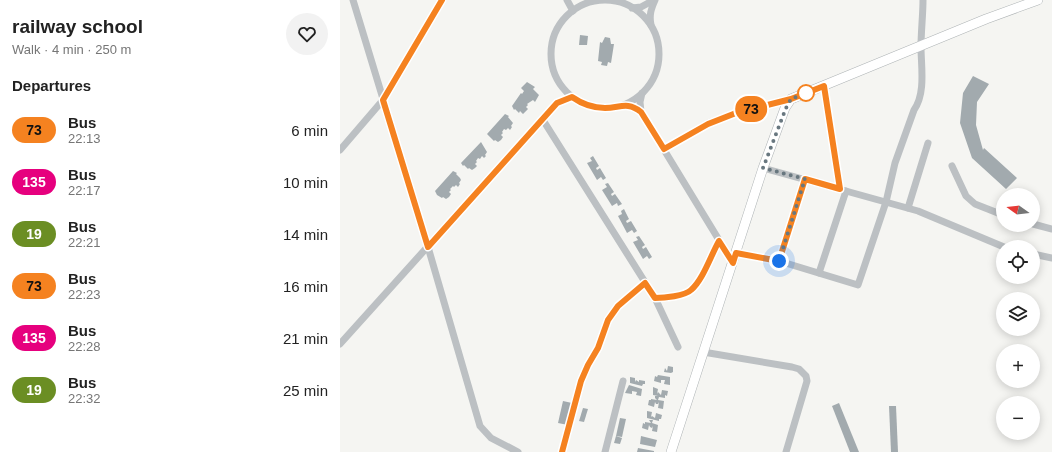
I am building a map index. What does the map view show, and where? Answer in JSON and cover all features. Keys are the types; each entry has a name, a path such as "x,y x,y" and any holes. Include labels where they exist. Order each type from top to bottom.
{"main road":[{"path":"671,452 763,168 786,108 791,99 1038,0"}],"street":[{"path":"353,0 428,247 480,426 491,438 518,452"},
{"path":"340,150 383,100 442,0"},
{"path":"567,0 573,11"},
{"path":"652,28 643,16 620,2 606,0 592,2 573,11 559,26 552,46 553,68 562,86 572,97 584,104 597,108 610,108 624,105 642,93 651,82 658,62 657,41 652,28 650,16 655,0"},
{"path":"632,8 641,7 655,0"},
{"path":"736,253 779,261 858,285 886,202 895,163 914,110 918,105 922,83 921,46 923,0"},
{"path":"340,344 543,120 557,103 562,86"},
{"path":"819,273 843,190 824,86"},
{"path":"641,112 640,102 642,93"},
{"path":"557,103 572,97"},
{"path":"664,149 708,124 736,113 791,99"},
{"path":"624,105 634,107 641,112 733,263"},
{"path":"543,120 655,298 678,347"},
{"path":"908,208 928,143"},
{"path":"952,166 966,196 975,204 996,212"},
{"path":"763,168 908,208 996,244"},
{"path":"779,261 805,179"},
{"path":"1040,226 1052,229"},
{"path":"655,298 674,297 690,292 698,282 719,241"},
{"path":"1040,255 1052,258"},
{"path":"562,452 581,381 598,348 608,320 618,306 645,283"},
{"path":"703,352 792,367 799,369 806,376 807,381 786,452"},
{"path":"605,452 623,381"}],"building":[{"path":"580,35 588,36 587,45 579,45"},
{"path":"605,37 610,38 611,44 614,44 611,63 608,62 607,66 601,65 602,62 598,61 600,42 602,43"},
{"path":"973,76 989,84 977,102 976,125 983,150 984,148 1017,178 1007,188 1005,188 972,158 960,123 963,93"},
{"path":"527,82 535,87 533,89 539,95 535,102 533,100 527,104 528,105 526,107 528,109 523,114 520,111 519,113 515,109 514,110 512,106 524,91 521,88"},
{"path":"505,114 509,116 508,117 513,123 511,126 512,127 510,130 508,128 506,130 504,129 501,135 503,137 501,140 498,142 495,140 494,141 487,134"},
{"path":"481,142 487,152 485,155 486,156 484,158 482,156 480,159 478,158 475,164 477,166 472,170 469,168 468,169 464,165 463,166 461,163"},
{"path":"593,156 599,166 596,168 597,170 600,168 606,178 603,180 601,177 597,180 587,163 592,161 590,158"},
{"path":"453,171 457,173 456,174 460,178 460,184 458,187 456,185 450,189 451,190 449,192 451,194 449,197 446,199 443,197 442,198 437,195 435,191"},
{"path":"608,183 614,192 611,194 612,196 615,194 622,204 618,206 617,203 612,206 602,190 607,187 605,184"},
{"path":"624,209 629,219 626,221 627,223 631,221 637,231 634,233 632,230 627,233 618,216 622,214 621,211"},
{"path":"639,236 645,245 642,247 643,249 646,247 652,257 649,259 647,256 643,259 633,242 638,240 636,237"},
{"path":"668,366 673,367 673,372 664,372 665,368 667,371"},
{"path":"658,375 670,377 670,385 664,384 665,380 661,380 661,383 654,381 655,376 657,377"},
{"path":"630,377 635,378 635,382 636,380 639,382 639,380 645,381 645,384 642,386 630,383"},
{"path":"629,385 642,389 641,396 636,395 637,392 632,391 632,394 625,393"},
{"path":"653,387 658,389 657,394 658,392 661,395 662,390 668,391 665,398 659,397 658,400 664,401 663,409 658,408 659,402 656,404 655,402 654,407 648,405 649,400 657,400 655,396 658,396 653,395"},
{"path":"563,401 572,403 568,425 558,423"},
{"path":"839,403 859,452 850,452 832,406"},
{"path":"889,406 896,406 898,452 891,452"},
{"path":"583,408 588,409 584,422 579,421"},
{"path":"647,411 652,412 651,417 652,416 655,418 656,413 662,415 661,419 659,419 659,421 647,418"},
{"path":"620,418 626,419 622,437 616,436"},
{"path":"649,420 653,420 652,423 658,425 657,432 652,431 653,426 652,428 649,425 648,430 642,428 643,423 651,423"},
{"path":"616,436 622,438 620,444 614,443"},
{"path":"641,436 657,440 655,447 640,444"},
{"path":"638,448 654,451 654,452 637,452"}],"bus line":[{"name":"73","path":"442,0 383,100 428,247 557,103 572,97 584,104 597,108 610,108 624,105 634,107 641,112 664,149 708,124 736,113 791,99 824,86 840,189 805,179 779,261 736,253 733,263 719,241 698,282 690,292 674,297 655,298 645,283 618,306 608,320 598,348 581,381 562,452"}],"route":[{"path":"779,261 805,179 763,168 786,108 791,99 806,93"}]}
